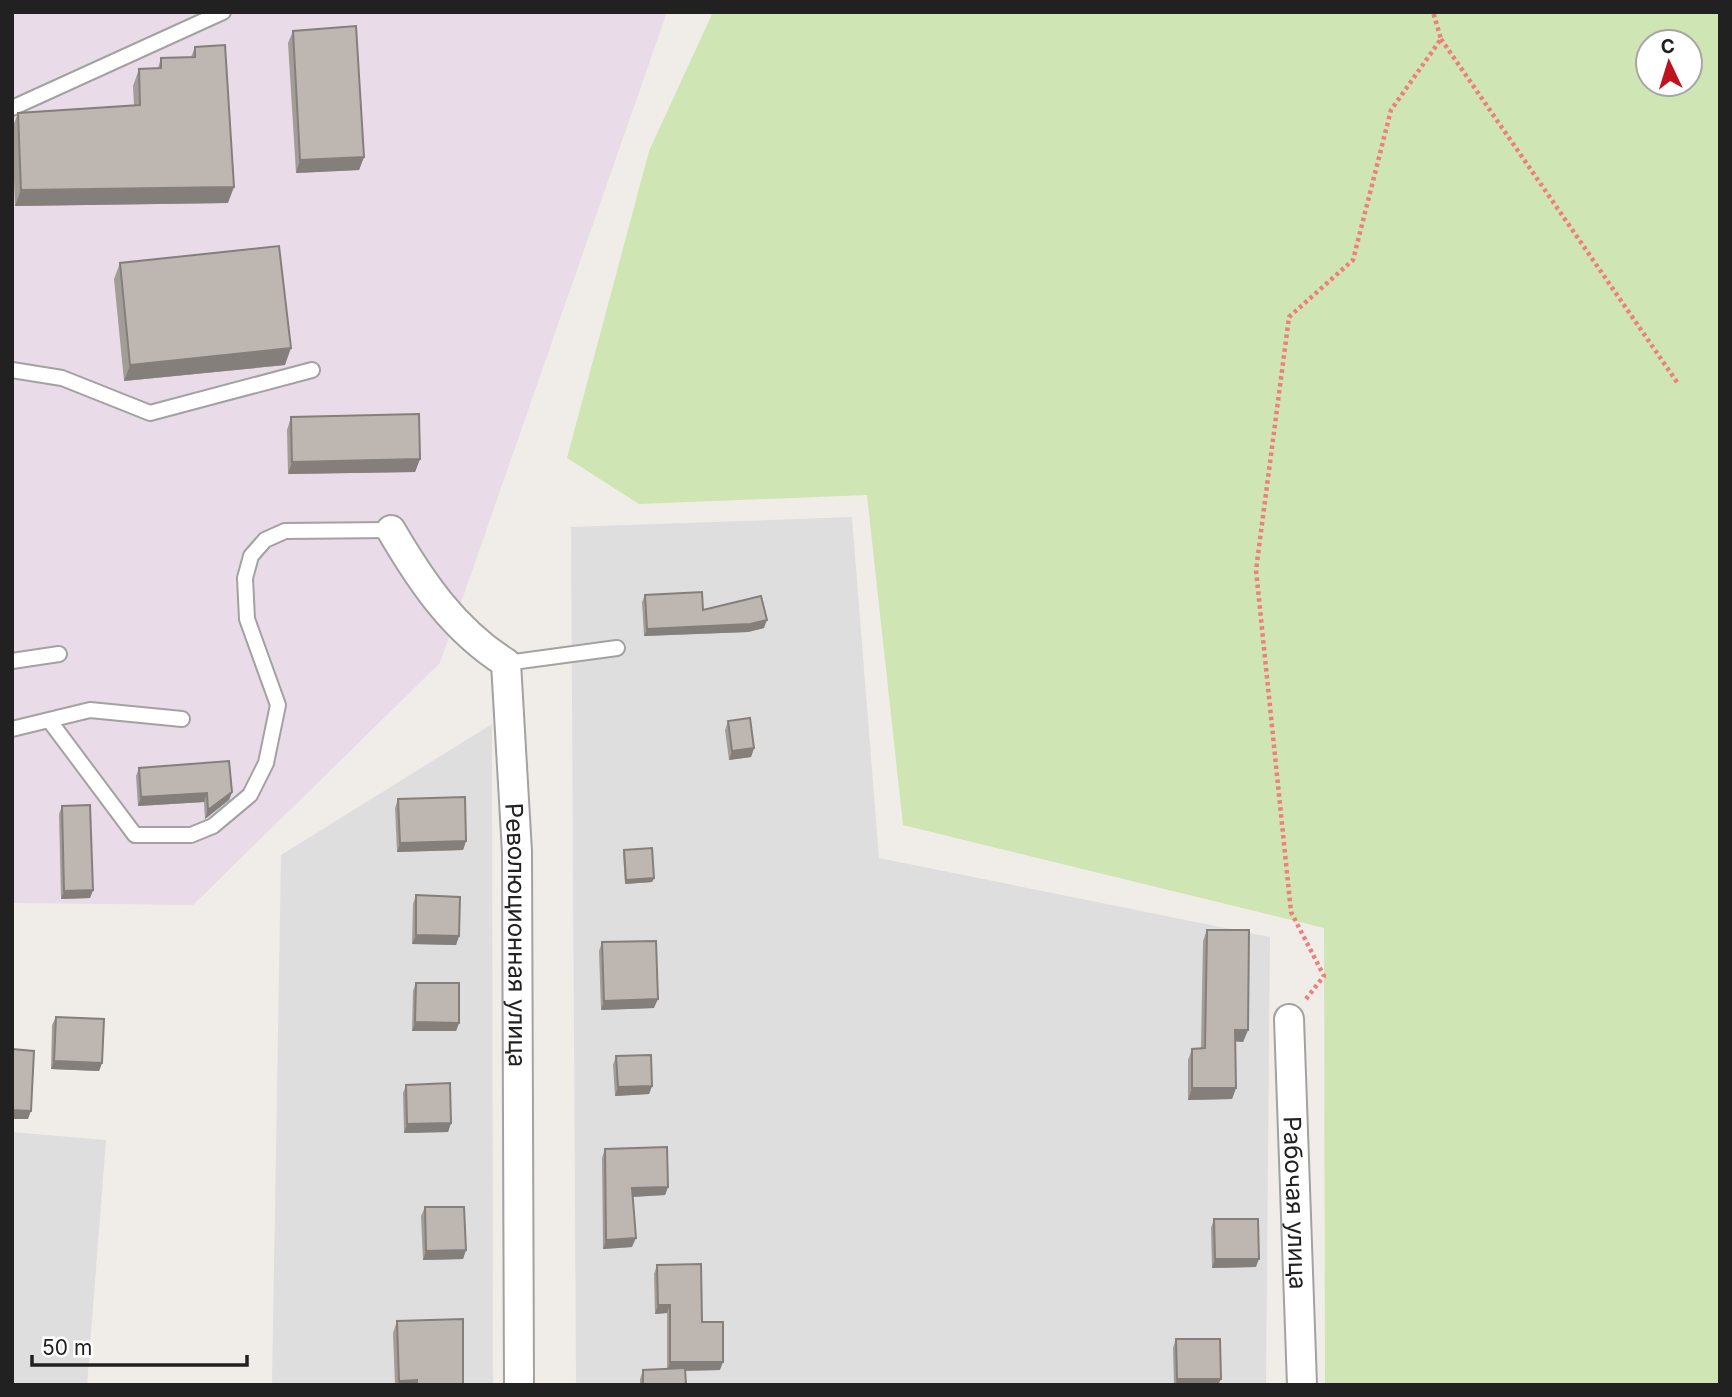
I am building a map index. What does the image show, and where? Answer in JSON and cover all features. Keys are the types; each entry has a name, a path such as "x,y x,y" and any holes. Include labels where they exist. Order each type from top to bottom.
{"street":[{"path":"391,530 424,587 477,645 506,663"},
{"name":"Революционная улица","path":"506,663 517,852 519,1385"},
{"name":"Рабочая улица","path":"1289,1019 1302,1385"}],"lane":[{"path":"12,108 223,12"},
{"path":"12,370 62,378 150,413 312,370"},
{"path":"49,720 135,835 191,835 214,826 250,795 266,763 278,705 247,619 245,578 251,556 265,540 285,531 391,530"},
{"path":"506,663 617,648"},
{"path":"12,661 59,654"},
{"path":"12,729 90,710 181,719"}],"path":[{"path":"1433,12 1441,39 1679,385"},
{"path":"1289,1019 1324,976 1291,912 1256,570 1289,317 1353,260 1391,110 1441,39"}],"shaded area":[{"path":"12,12 667,12 440,663 193,905 12,903"},
{"path":"852,517 879,858 1270,937 1266,1385 576,1385 571,527"},
{"path":"492,724 493,1385 272,1385 281,855"},
{"path":"12,1132 106,1140 87,1385 12,1385"}],"green space":[{"path":"713,12 1720,12 1720,1385 1325,1385 1324,928 903,825 867,495 639,504 567,458 649,151"}],"building":[{"path":"356,26 364,157 300,160 293,31"},
{"path":"225,45 234,187 21,190 18,113 140,105 139,69 161,68 161,58 195,57 195,47"},
{"path":"279,246 291,348 130,365 120,263"},
{"path":"419,414 420,459 292,462 291,417"},
{"path":"702,592 703,610 761,596 767,620 750,624 647,629 645,595"},
{"path":"750,718 754,748 732,751 728,721"},
{"path":"229,761 232,792 208,810 207,793 141,797 139,768"},
{"path":"465,797 466,841 400,843 398,799"},
{"path":"90,805 93,890 64,891 62,806"},
{"path":"652,848 654,878 626,880 624,850"},
{"path":"416,895 460,897 459,936 416,935"},
{"path":"1207,930 1249,930 1248,1030 1235,1030 1236,1088 1192,1088 1192,1049 1205,1048"},
{"path":"656,941 658,999 604,1001 602,942"},
{"path":"416,983 459,983 459,1023 415,1022"},
{"path":"56,1017 104,1019 102,1063 54,1061"},
{"path":"12,1049 34,1051 31,1111 12,1110"},
{"path":"651,1055 652,1086 618,1087 616,1056"},
{"path":"450,1083 451,1123 407,1124 406,1085"},
{"path":"667,1147 668,1187 632,1188 636,1238 606,1240 605,1149"},
{"path":"425,1207 464,1207 466,1250 426,1251"},
{"path":"1214,1219 1258,1219 1259,1259 1215,1259"},
{"path":"701,1264 702,1322 723,1322 723,1362 670,1362 670,1305 658,1305 657,1265"},
{"path":"463,1319 463,1385 417,1385 417,1380 399,1381 397,1321"},
{"path":"1176,1339 1220,1339 1221,1379 1177,1379"},
{"path":"685,1368 686,1385 643,1385 643,1370"}]}
